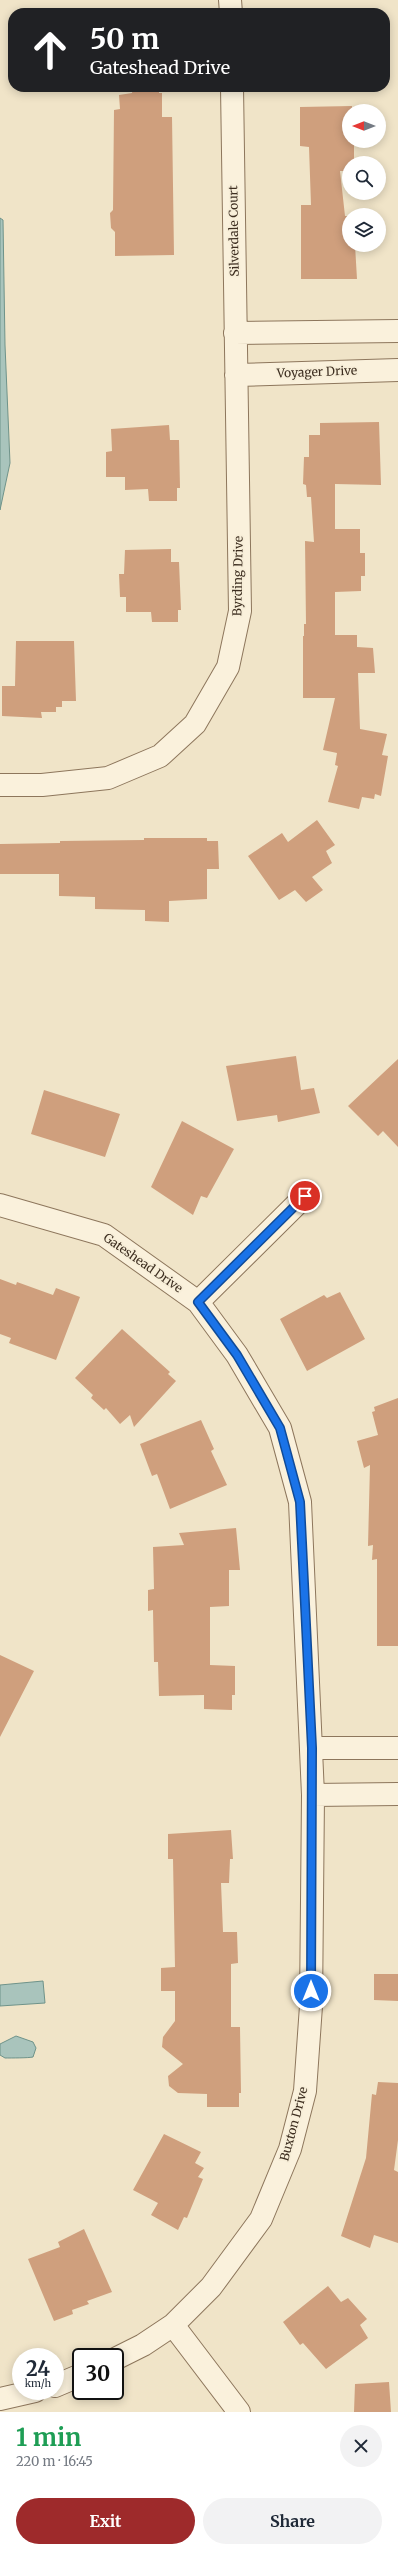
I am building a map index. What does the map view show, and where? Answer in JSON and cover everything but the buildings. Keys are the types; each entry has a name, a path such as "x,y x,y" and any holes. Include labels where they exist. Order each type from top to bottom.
{"street":[{"name":"Silverdale Court","path":"232,92 236,375"},
{"path":"235,333 398,331"},
{"name":"Voyager Drive","path":"236,375 398,370"},
{"name":"Byrding Drive","path":"0,785 42,785 108,778 160,756 195,724 228,667 240,611 236,375"},
{"path":"198,1302 305,1196"},
{"name":"Gateshead Drive","path":"0,1205 104,1235 198,1302 237,1355 280,1428 300,1502 313,1795"},
{"path":"312,1748 398,1748"},
{"path":"313,1795 398,1794"},
{"name":"Buxton Drive","path":"124,2354 143,2345 173,2325 211,2287 261,2219 290,2149 305,2091 311,2006 313,1795"},
{"path":"173,2325 239,2412"},
{"path":"0,2399 12,2396"}],"water":[{"path":"0,218 3,220 5,345 10,463 0,510"},
{"path":"43,1981 45,2003 0,2006 0,1985"},
{"path":"16,2036 33,2042 36,2048 33,2057 5,2058 0,2055 0,2044"}],"route":[{"path":"305,1196 198,1302 237,1355 280,1428 300,1502 312,1748 311,1991"}]}
